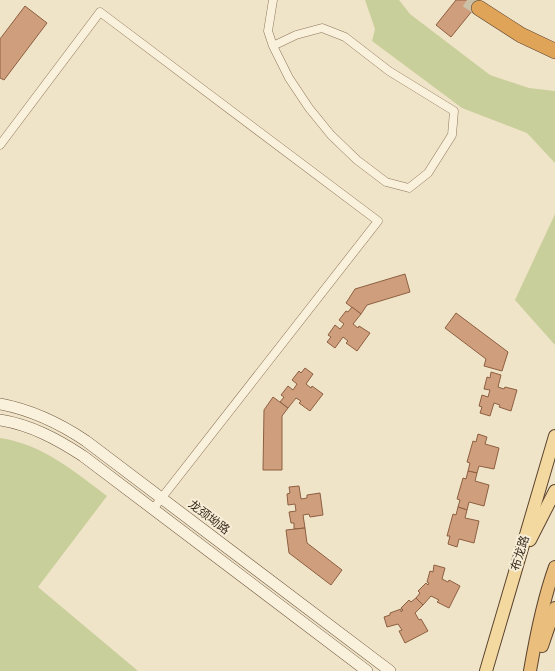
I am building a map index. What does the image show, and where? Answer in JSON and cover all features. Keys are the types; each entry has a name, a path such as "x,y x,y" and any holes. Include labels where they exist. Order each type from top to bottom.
{"highway":[{"path":"479,8 522,35 555,51"},
{"path":"522,35 555,42"},
{"path":"532,671 544,604 555,567"},
{"path":"532,671 555,608"}],"main road":[{"name":"龙颈坳路","path":"0,404 29,411 68,429 390,671"},
{"path":"0,420 26,426 65,444 84,456 367,671"},
{"name":"布龙路","path":"486,671 555,436"},
{"path":"512,579 555,491"}],"street":[{"path":"273,0 268,31 273,46 289,78 309,108 332,136 386,182 409,188 428,173 452,136 454,111 388,71 345,37 322,28 296,35 273,46"},
{"path":"0,145 100,12 378,221 152,509"}],"green space":[{"path":"365,0 399,0 410,14 490,75 529,88 555,91 555,163 527,133 462,108 372,41 375,29"},
{"path":"555,214 555,345 515,300"},
{"path":"0,438 15,441 44,452 70,468 107,496 38,587 138,671 0,671"}],"building":[{"path":"456,0 481,0 451,37 436,25"},
{"path":"25,6 47,23 4,80 0,78 0,39"},
{"path":"405,274 410,292 367,305 361,314 346,303 355,289"},
{"path":"352,307 361,314 353,324 370,333 357,351 346,343 348,341 343,337 335,348 327,342 331,337 328,335 335,325 340,329 344,324 339,320"},
{"path":"456,313 508,352 502,371 484,366 486,359 445,328"},
{"path":"305,368 313,374 306,384 323,394 310,411 299,403 301,401 296,398 288,408 280,402 284,397 281,395 288,386 293,390 297,384 292,380 299,371 301,373"},
{"path":"491,372 501,375 498,387 517,390 511,411 494,403 490,416 480,413 482,407 479,406 482,395 488,397 490,390 484,389 487,377 490,378"},
{"path":"273,397 288,408 282,416 282,470 263,470 264,410"},
{"path":"478,434 487,437 485,444 499,448 494,469 479,466 477,473 468,471 470,463 467,462 473,441 476,442"},
{"path":"468,471 477,473 475,481 489,485 484,506 469,502 467,510 458,507 460,500 457,499 463,478 466,479"},
{"path":"299,486 301,499 307,498 307,495 320,493 323,515 310,517 309,514 303,515 305,528 294,529 294,523 291,523 289,512 296,511 295,504 288,505 287,494 290,493 289,487"},
{"path":"458,507 467,510 465,518 479,521 474,543 459,539 457,547 448,544 450,536 447,536 453,514 456,515"},
{"path":"305,528 307,543 342,570 331,585 289,553 286,530"},
{"path":"434,565 445,568 442,579 448,582 449,580 460,586 449,608 437,602 439,600 431,596 423,605 416,598 420,593 418,591 426,583 428,585 430,571 433,572"},
{"path":"416,598 423,605 415,613 428,631 405,643 399,631 402,630 398,624 387,627 384,617 401,609 401,612 403,610 401,608 409,600 411,602"}],"tunnel":[{"path":"467,0 479,8"}]}
